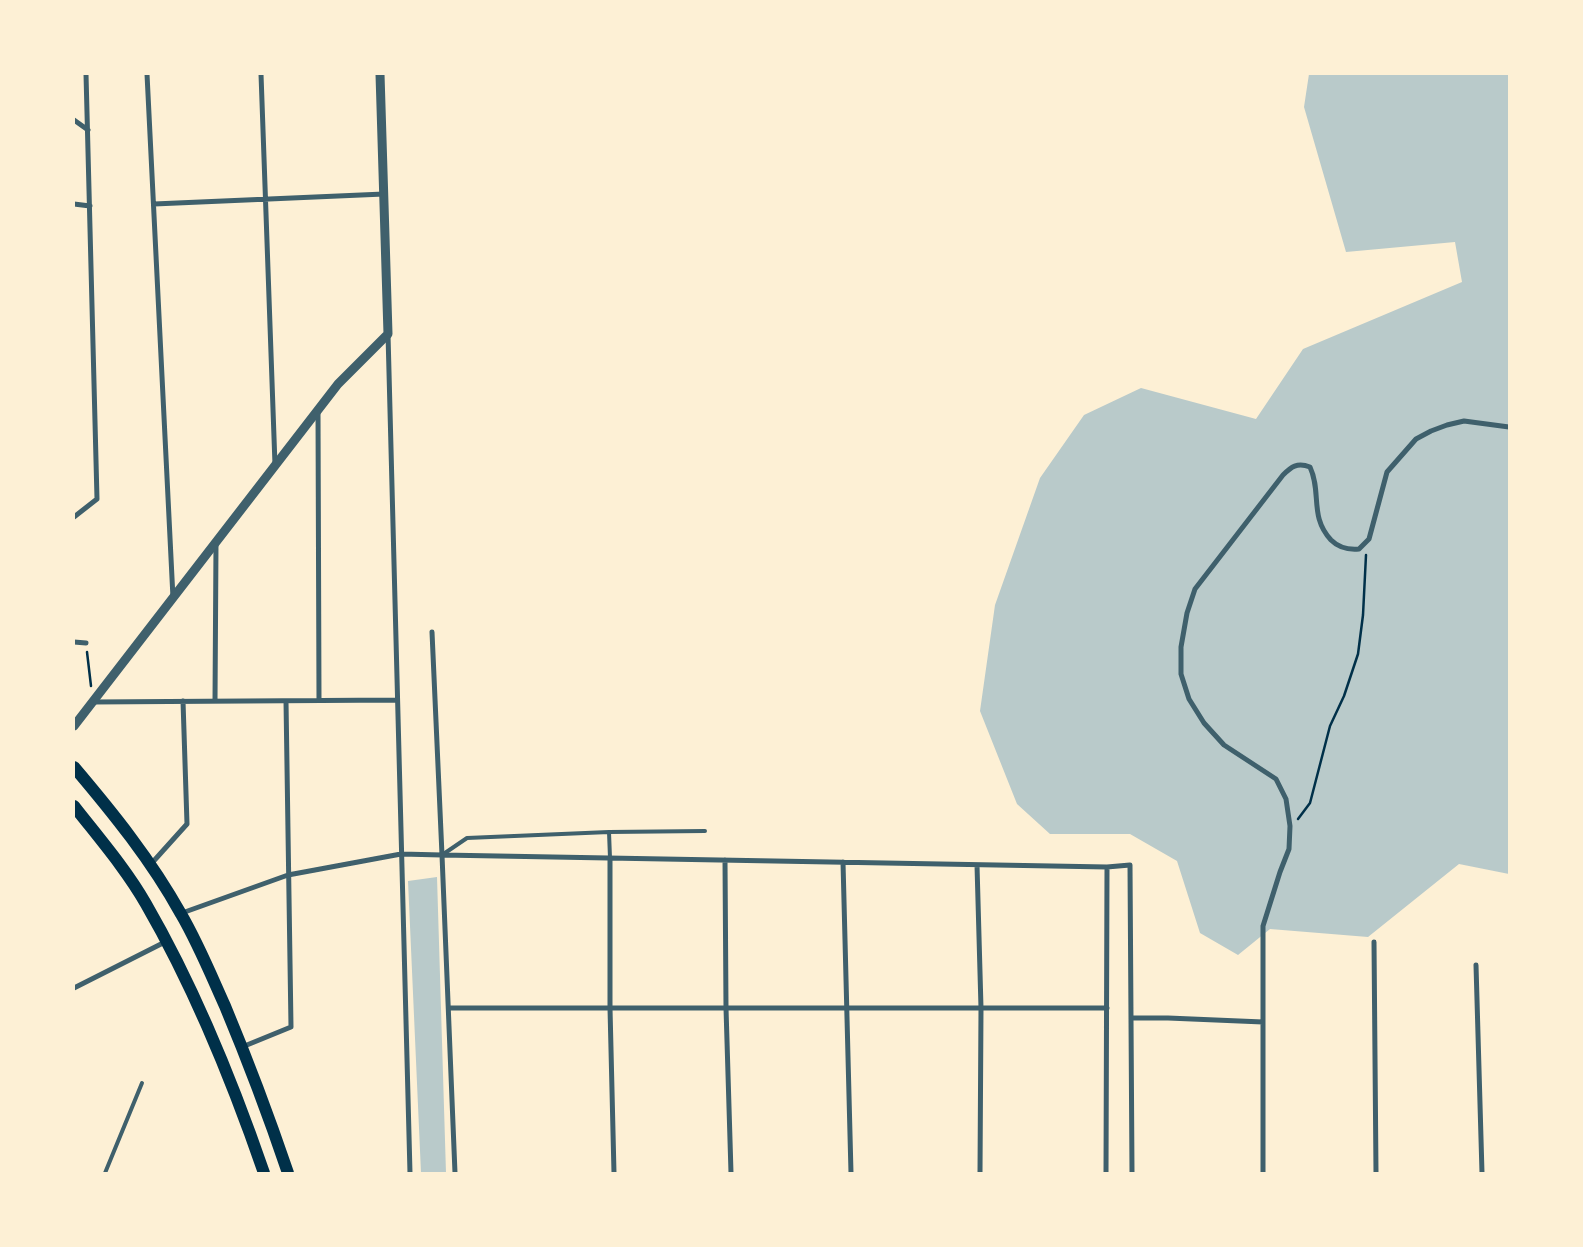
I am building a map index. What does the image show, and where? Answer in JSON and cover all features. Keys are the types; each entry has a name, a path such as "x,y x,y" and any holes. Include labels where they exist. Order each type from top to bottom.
{"main road":[{"path":"74,767 118,820 181,913 196,942 242,1047 288,1173"},
{"path":"74,806 124,871 146,904 166,942 188,985 238,1098 264,1173"}],"street":[{"path":"74,517 97,499 86,74"},
{"path":"147,74 173,598"},
{"path":"261,74 275,466"},
{"path":"380,74 410,1173"},
{"path":"74,120 88,130"},
{"path":"154,204 384,194"},
{"path":"74,204 90,206"},
{"path":"74,726 338,384 388,334"},
{"path":"318,410 319,700"},
{"path":"1263,1173 1263,926 1289,849 1290,830 1286,799 1276,779 1224,745 1204,723 1190,699 1180,674 1187,613 1195,589 1282,476 1293,465 1303,464 1310,467 1314,476 1317,511 1322,530 1335,545 1348,550 1359,549 1367,541 1387,472 1398,457 1416,439 1447,425 1464,421 1509,428"},
{"path":"215,701 216,542"},
{"path":"432,632 450,1008 455,1173"},
{"path":"74,642 86,643"},
{"path":"242,1047 291,1028 286,700"},
{"path":"92,702 397,700"},
{"path":"150,865 187,824 183,701"},
{"path":"181,913 288,875 401,854 1107,867 1130,865 1132,1173"},
{"path":"610,858 610,1008 614,1173"},
{"path":"725,860 726,1008 731,1173"},
{"path":"843,862 851,1173"},
{"path":"977,865 981,1008 980,1173"},
{"path":"1106,1173 1107,867"},
{"path":"74,988 166,942"},
{"path":"1374,942 1376,1173"},
{"path":"1476,966 1482,1173"},
{"path":"450,1008 1107,1008"},
{"path":"1131,1018 1263,1022"}],"lane":[{"path":"442,855 467,838 609,832 705,831"},
{"path":"609,832 610,858"},
{"path":"105,1173 142,1083"}],"path":[{"path":"1290,830 1310,803 1330,726 1344,696 1358,654 1363,615 1367,541"},
{"path":"86,643 92,702"}],"shaded area":[{"path":"1309,74 1509,74 1509,874 1459,864 1368,937 1270,929 1238,955 1200,933 1177,861 1130,834 1050,834 1017,804 980,711 995,605 1040,478 1084,415 1141,388 1256,419 1303,349 1462,282 1455,242 1346,252 1304,107"},
{"path":"437,877 446,1173 421,1173 408,881"}]}
